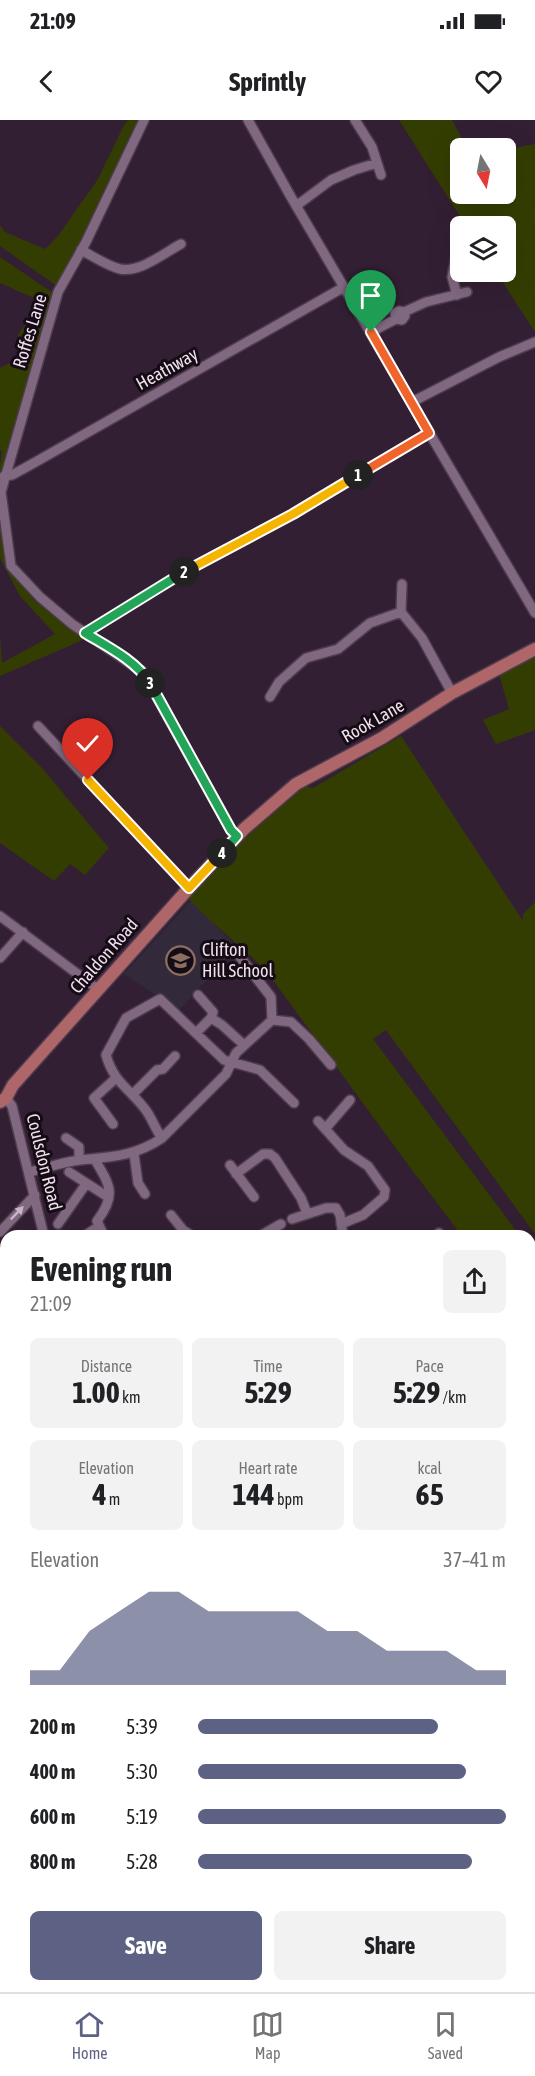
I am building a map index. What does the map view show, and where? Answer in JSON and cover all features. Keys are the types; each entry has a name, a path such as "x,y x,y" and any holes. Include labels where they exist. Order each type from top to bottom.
{"main road":[{"name":"Rook Lane","path":"237,836 296,784 382,738 452,693 535,649"},
{"name":"Chaldon Road","path":"3,1100 237,836"}],"street":[{"name":"Roffes Lane","path":"144,120 58,292 1,492 11,566 40,597 85,633 143,672 231,830 237,836"},
{"path":"248,120 535,613"},
{"path":"355,120 372,147 381,176"},
{"path":"296,206 331,180 377,163"},
{"path":"81,250 120,269 135,268 181,244"},
{"path":"453,282 457,295"},
{"name":"Heathway","path":"4,476 12,475 32,464 344,288"},
{"path":"371,332 396,319 402,320 405,316 404,312 426,302 467,292"},
{"path":"412,402 499,357 535,342"},
{"path":"85,633 175,578 293,514 429,433"},
{"path":"402,584 401,612 422,638 452,693"},
{"path":"270,697 288,673 306,658 338,649 375,620 401,612"},
{"path":"38,726 189,888"},
{"path":"0,916 99,990"},
{"path":"0,958 23,932"},
{"path":"240,957 271,997 272,1020"},
{"path":"198,995 211,1008 212,1018"},
{"path":"162,1138 147,1111 116,1078 106,1055 126,1018 160,999 224,1060 260,1070 294,1103"},
{"path":"212,1018 222,1024 244,1046"},
{"path":"196,1033 212,1018"},
{"path":"29,1172 79,1160 134,1154 149,1147 162,1138 226,1074 236,1053 272,1020 291,1022 331,1065"},
{"path":"133,1094 175,1056"},
{"path":"113,1124 94,1098 116,1078"},
{"name":"Coulsdon Road","path":"3,1100 12,1106 42,1230"},
{"path":"341,1224 363,1215 384,1197 386,1190 368,1166 344,1150 322,1125 350,1100"},
{"path":"66,1138 79,1147 79,1160"},
{"path":"134,1154 138,1183 145,1194"},
{"path":"236,1173 263,1154 270,1154 290,1180 307,1213"},
{"path":"94,1160 110,1184 108,1207 97,1221 100,1230"},
{"path":"230,1165 254,1197"},
{"path":"69,1172 108,1197"},
{"path":"58,1224 86,1184"},
{"path":"2,1230 34,1196"},
{"path":"270,1230 281,1224 289,1226 292,1219 307,1213 332,1207 336,1208 342,1230"},
{"path":"171,1215 183,1230"},
{"path":"93,1230 98,1227"}],"shaded area":[{"name":"Clifton Hill School","path":"191,901 237,947 179,1010 124,974"}],"green space":[{"path":"128,120 140,120 57,286 0,246 0,225 5,232 45,249 58,236 98,179"},
{"path":"399,120 452,120 462,138 450,138 450,201"},
{"path":"535,144 535,332 502,282 516,282 516,216 460,216 452,204 516,204 516,148"},
{"path":"0,257 53,293 9,446 0,490 2,452 0,450 0,368 23,356 18,335 41,301 0,283"},
{"path":"0,513 15,577 34,600 85,639 0,676 0,635 2,663 55,634 20,596 0,558"},
{"path":"535,657 535,730 496,744 483,720 509,709 499,674"},
{"path":"0,726 42,768 109,848 85,875 70,864 54,881 0,843"},
{"path":"401,736 523,921 523,914 535,902 535,1230 532,1230 386,1030 373,1039 516,1230 457,1230 267,972 187,897 252,832 305,786 313,788"}],"place":[{"name":"Clifton Hill School","path":"181,960"}],"route":[{"path":"88,780 189,888 237,836 231,830 143,672 85,633 175,578 293,514 429,433 371,332"}]}
